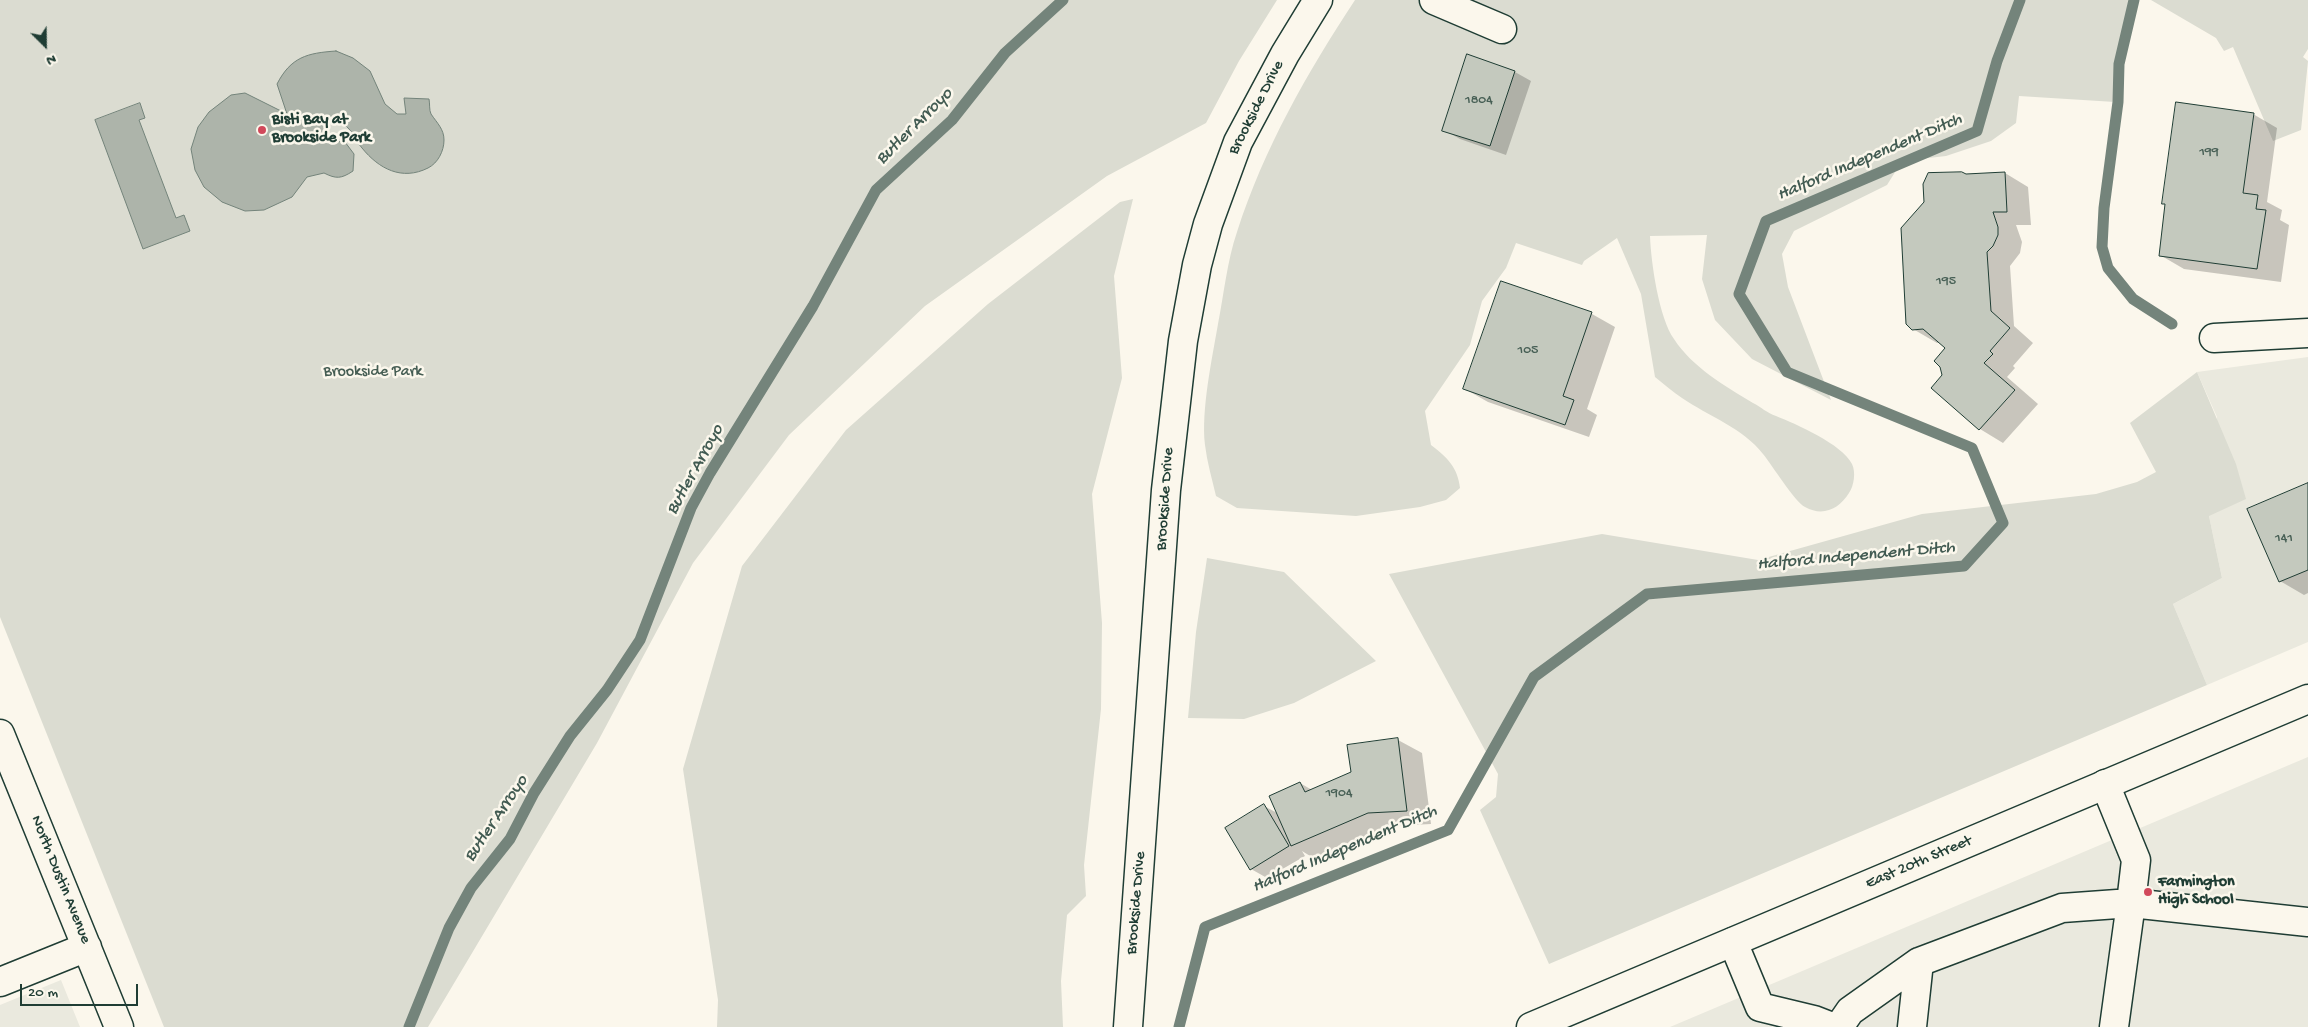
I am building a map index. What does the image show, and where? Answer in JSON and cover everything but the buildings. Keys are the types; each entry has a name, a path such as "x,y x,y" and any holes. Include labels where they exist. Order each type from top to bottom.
{"main road":[{"name":"Brookside Drive","path":"1128,1027 1166,490 1183,340 1197,265 1208,224 1235,151 1285,54 1318,0"},
{"path":"1434,0 1502,29"},
{"path":"2214,338 2308,333"},
{"name":"East 20th Street","path":"1531,1027 2308,699"},
{"name":"North Dustin Avenue","path":"0,734 118,1027"},
{"path":"2105,784 2136,860 2132,904 2114,1027"},
{"path":"1839,1027 1850,1011 1920,962 2062,908 2132,904 2308,922"},
{"path":"1733,942 1760,1008 1814,1020 1832,1027"},
{"path":"0,982 87,947"},
{"path":"1912,1027 1920,962"}],"shaded area":[{"name":"Bisti Bay at Brookside Park","path":"336,51 353,58 370,71 385,104 397,114 406,114 404,98 429,99 431,114 440,126 444,136 442,152 435,163 418,172 400,173 392,171 376,162 346,126 339,122 325,122 330,141 345,142 354,154 353,171 349,174 338,177 324,173 307,177 292,197 264,210 245,211 222,202 204,187 195,170 191,149 198,127 209,112 231,95 245,93 287,114 277,84 282,75 294,62 301,58 317,53"},
{"path":"140,103 145,118 139,120 176,218 184,215 190,231 143,249 95,120"},
{"path":"2308,357 2308,642 2207,685 2173,604 2222,578 2209,516 2217,417 2197,372"},
{"name":"Farmington High School","path":"2308,757 2308,1027 1670,1027"},
{"path":"61,980 80,1027 0,1027 0,1005"}],"green space":[{"name":"Brookside Park","path":"0,0 1277,0 1239,61 1206,123 1107,176 925,306 789,435 693,563 597,743 428,1027 164,1027 0,617"},
{"path":"1355,0 2137,0 2115,102 2019,96 2016,123 1991,141 1946,156 1902,161 1887,185 1794,231 1782,254 1788,287 1831,400 1752,359 1715,320 1702,279 1707,235 1650,236 1654,275 1660,304 1669,330 1681,349 1720,383 1770,413 1829,442 1839,449 1852,464 1854,475 1851,490 1845,499 1830,510 1812,510 1801,504 1763,454 1746,437 1692,405 1655,377 1641,294 1617,238 1584,261 1582,265 1516,243 1506,268 1482,301 1470,345 1425,411 1431,445 1451,464 1459,481 1460,488 1446,500 1420,507 1356,516 1237,508 1216,496 1207,458 1204,431 1208,384 1231,254 1237,232 1260,171 1288,112 1320,55"},
{"path":"2151,0 2308,0 2308,49 2303,57 2308,61 2301,130 2273,141 2233,47 2224,51 2216,38"},
{"path":"1133,199 1114,276 1122,378 1092,494 1102,623 1101,709 1084,865 1086,896 1067,915 1061,981 1063,1027 717,1027 718,1000 683,769 742,566 846,430 988,304 1120,202"},
{"path":"2197,372 2236,464 2246,499 2209,516 2222,578 2173,604 2207,685 1549,964 1480,810 1496,797 1498,774 1389,574 1602,534 1758,560 1922,514 2096,494 2137,482 2156,472 2130,423"},
{"path":"1207,558 1284,572 1376,661 1294,703 1244,719 1188,718 1196,632"}],"waterway":[{"name":"Butler Arroyo","path":"409,1027 449,928 471,888 510,839 534,793 570,736 607,690 640,640 691,508 710,473 813,306 876,190 952,120 1005,53 1063,0"},
{"name":"Halford Independent Ditch","path":"1179,1027 1205,927 1448,830 1534,677 1647,594 1964,566 2003,523 1972,448 1787,372 1739,294 1766,221 1977,131 1997,61 2020,0"},
{"path":"2134,0 2119,64 2118,102 2104,208 2102,247 2108,268 2133,299 2172,324"}],"place":[{"name":"Bisti Bay at Brookside Park","path":"262,130"},
{"name":"Farmington High School","path":"2148,892"}]}
